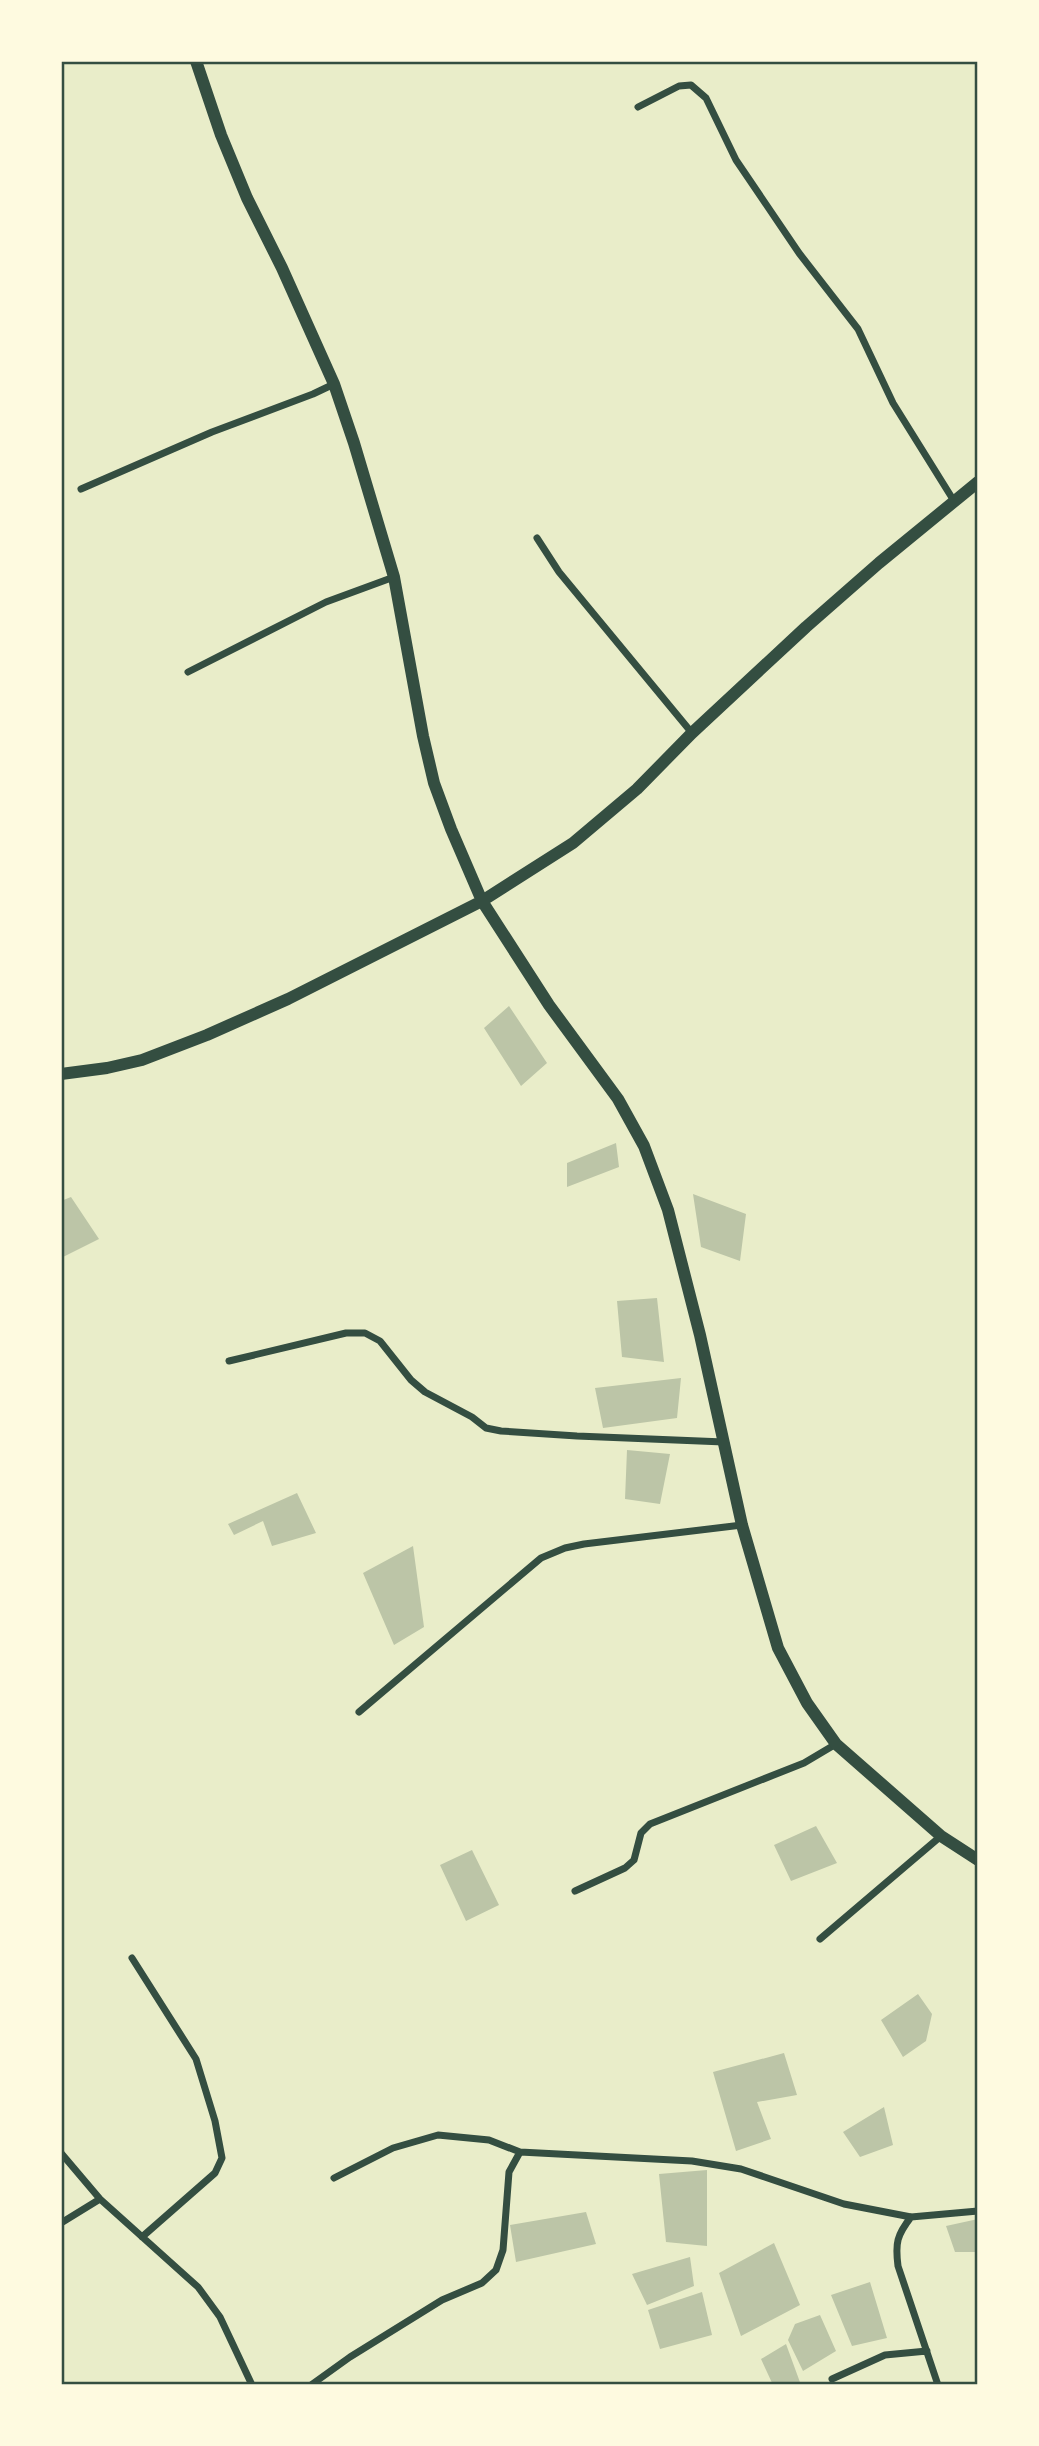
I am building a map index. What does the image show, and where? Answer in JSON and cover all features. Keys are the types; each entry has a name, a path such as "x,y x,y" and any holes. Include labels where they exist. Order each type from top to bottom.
{"street":[{"path":"196,61 221,135 247,198 334,384 374,504 394,577 434,783 482,901 549,1005 618,1099 644,1146 668,1210 742,1525 778,1648 807,1703 836,1744 941,1836 978,1860"},
{"path":"638,107 679,86 691,85 706,98 737,160 758,193 799,253 858,329 893,403 954,501"},
{"path":"81,489 212,432 334,384"},
{"path":"61,1074 142,1060 288,999 482,901 573,843 637,789 692,733 806,627 978,482"},
{"path":"537,538 559,572 692,733"},
{"path":"188,672 326,602 394,577"},
{"path":"229,1360 346,1333 365,1332 380,1341 411,1380 425,1392 486,1427 501,1431 724,1442"},
{"path":"359,1712 541,1558 584,1544 742,1525"},
{"path":"575,1891 625,1868 634,1860 641,1833 650,1824 804,1763 836,1744"},
{"path":"820,1939 941,1836"},
{"path":"132,1958 196,2059 215,2121 222,2158 215,2173 142,2237"},
{"path":"334,2178 393,2148 438,2135 489,2140 520,2152 692,2161 741,2169 844,2204 911,2217 978,2211"},
{"path":"311,2385 442,2300 482,2283 496,2270 503,2250 509,2172 520,2152"},
{"path":"61,2153 100,2199 198,2287 213,2306 252,2385"},
{"path":"61,2222 100,2199"},
{"path":"911,2217 895,2246 898,2266 938,2385"},
{"path":"832,2379 885,2355 927,2351"}],"building":[{"path":"509,1006 547,1063 521,1086 484,1028"},
{"path":"616,1143 619,1167 567,1187 567,1163"},
{"path":"693,1194 746,1214 740,1261 701,1247"},
{"path":"71,1197 99,1239 61,1258 61,1201"},
{"path":"657,1298 664,1362 622,1357 617,1301"},
{"path":"681,1378 677,1418 603,1428 595,1388"},
{"path":"627,1450 670,1454 660,1504 625,1499"},
{"path":"297,1493 316,1533 272,1546 263,1521 234,1535 228,1524"},
{"path":"413,1546 424,1627 394,1645 363,1573"},
{"path":"816,1826 837,1863 791,1881 774,1845"},
{"path":"472,1850 499,1905 466,1921 440,1865"},
{"path":"918,1994 932,2014 926,2041 903,2057 881,2020"},
{"path":"784,2053 797,2095 757,2102 771,2139 736,2151 713,2072"},
{"path":"884,2107 893,2145 860,2157 843,2132"},
{"path":"707,2170 707,2246 666,2242 659,2174"},
{"path":"586,2212 596,2244 516,2262 510,2225"},
{"path":"978,2219 978,2252 955,2252 946,2226"},
{"path":"774,2243 800,2305 741,2336 719,2273"},
{"path":"690,2257 694,2286 647,2305 632,2274"},
{"path":"870,2282 887,2338 852,2346 831,2295"},
{"path":"702,2292 712,2335 660,2349 648,2310"},
{"path":"820,2315 836,2351 803,2371 788,2340 795,2324"},
{"path":"786,2344 801,2385 773,2385 761,2359"}]}
